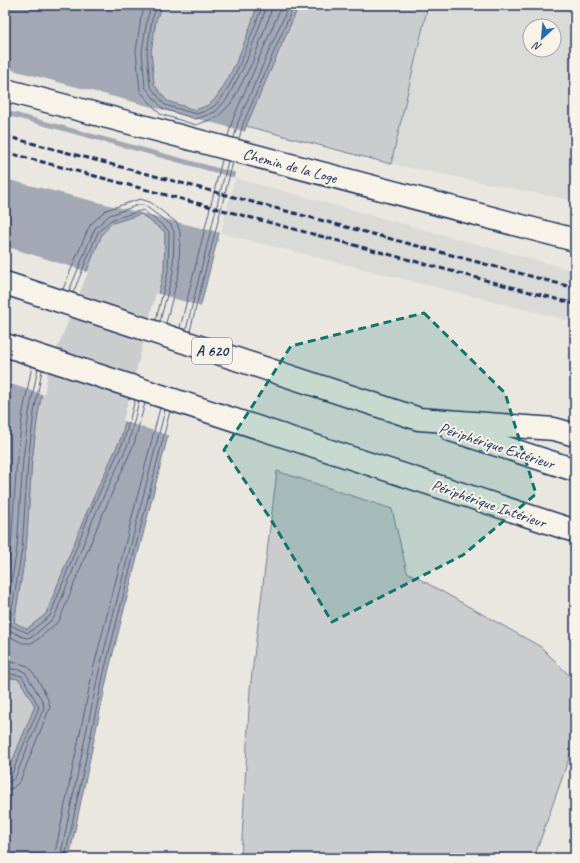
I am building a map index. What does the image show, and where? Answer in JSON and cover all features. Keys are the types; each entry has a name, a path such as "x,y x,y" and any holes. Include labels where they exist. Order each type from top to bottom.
{"main road":[{"name":"Chemin de la Loge","path":"5,90 575,240"},
{"name":"A 620","path":"5,283 419,419"},
{"name":"Périphérique Intérieur","path":"5,345 575,531"},
{"path":"419,419 554,429 575,435"},
{"name":"Périphérique Extérieur","path":"419,419 575,470"},
{"path":"549,523 575,536"}],"highlighted area":[{"path":"424,313 505,393 536,494 463,555 332,622 270,518 224,450 291,346"}],"shaded area":[{"path":"162,5 257,5 245,42 232,71 219,94 212,102 204,107 195,110 167,101 154,85 151,52 156,20"},
{"path":"299,5 428,5 391,164 246,126"},
{"path":"428,5 575,5 575,201 391,164"},
{"path":"5,115 575,271 575,322 5,179"},
{"path":"141,214 165,232 164,271 121,438 86,514 46,614 27,629 14,623 26,549 32,460 46,370 102,234 113,223"},
{"path":"277,471 392,509 407,572 541,647 575,681 575,741 534,858 241,858 250,689"},
{"path":"5,677 19,679 35,706 5,779"}],"water":[{"path":"5,5 162,5 156,20 151,52 154,84 167,101 195,110 212,102 219,94 232,71 245,42 257,5 299,5 246,126 108,673 69,858 5,858 5,779 35,706 19,679 5,677","holes":["141,214 165,232 164,271 121,438 86,514 46,614 27,629 14,622 26,549 32,460 46,370 102,234 113,223"]}],"pier":[{"path":"5,68 247,132 236,173 5,110"},
{"path":"5,115 235,178 221,233 5,179"},
{"path":"5,246 88,272 48,371 44,395 5,382"},
{"path":"156,293 202,307 170,436 123,421"}],"railway":[{"path":"5,136 575,288"},
{"path":"5,152 575,304"}]}
